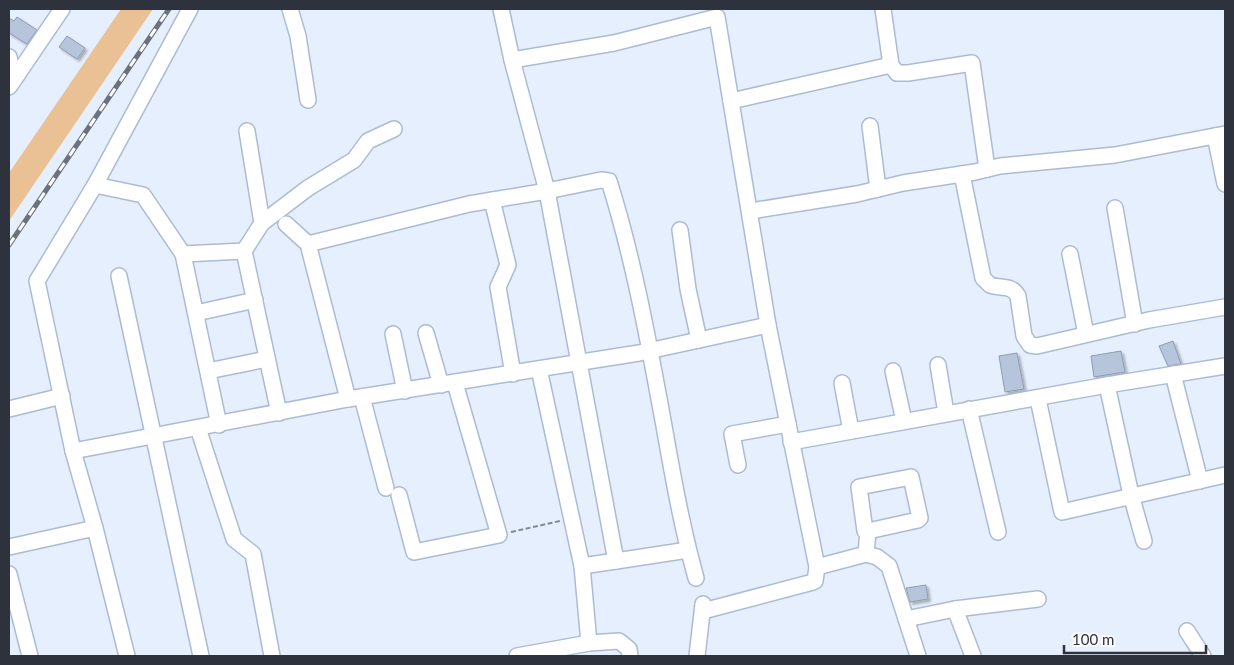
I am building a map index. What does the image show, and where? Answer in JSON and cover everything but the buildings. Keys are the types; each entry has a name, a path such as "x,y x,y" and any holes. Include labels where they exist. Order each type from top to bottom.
{"street":[{"path":"9,88 62,9"},
{"path":"127,656 95,528 73,451 37,281 95,185 190,9"},
{"path":"290,9 298,36 308,100"},
{"path":"501,9 512,60 547,191 616,560"},
{"path":"883,9 891,65 897,73 972,63 987,169"},
{"path":"512,60 614,42 717,13 768,325 817,566 814,582 703,608 697,656"},
{"path":"9,57 12,69 18,74"},
{"path":"731,100 891,65"},
{"path":"870,126 878,189"},
{"path":"278,413 244,251 262,223 308,188 354,160 368,141 394,129"},
{"path":"247,131 262,223"},
{"path":"750,211 840,197 903,182 1017,164 1115,155 1220,135 1225,184"},
{"path":"962,174 983,278 990,286 1010,287 1016,292 1024,336 1034,346 1135,324 1225,308"},
{"path":"308,244 469,204 601,180 609,181 619,213 650,351 688,550 696,578"},
{"path":"95,185 142,195 183,254 219,424"},
{"path":"492,200 508,265 498,287 513,374"},
{"path":"1115,208 1135,324"},
{"path":"286,224 308,244 355,398 414,552 499,535 448,384 426,333"},
{"path":"680,230 688,289 699,340"},
{"path":"183,254 244,251"},
{"path":"1070,254 1086,334"},
{"path":"119,276 201,656"},
{"path":"196,313 255,300"},
{"path":"73,451 355,398 650,351 768,325"},
{"path":"393,334 405,390"},
{"path":"208,371 267,359"},
{"path":"938,365 946,414"},
{"path":"791,442 1225,366"},
{"path":"540,369 582,566 589,643"},
{"path":"893,371 904,421"},
{"path":"1173,374 1200,481"},
{"path":"842,383 851,431"},
{"path":"1107,386 1144,541"},
{"path":"9,409 62,396"},
{"path":"1038,399 1062,512 1225,475"},
{"path":"969,410 998,532"},
{"path":"738,465 732,434 788,424"},
{"path":"198,428 234,539 253,554 272,656"},
{"path":"866,554 868,531 866,531 859,487 911,477 920,518 868,531"},
{"path":"9,547 95,528"},
{"path":"582,566 688,550"},
{"path":"817,566 866,554 877,557 889,566 918,656"},
{"path":"9,574 30,656"},
{"path":"906,619 955,609 1038,599"},
{"path":"955,609 973,656"},
{"path":"1187,631 1203,656"},
{"path":"517,656 589,643 618,641 629,649 630,656"}],"path":[{"path":"499,535 572,519"}],"shaded area":[{"path":"121,9 153,9 9,221 9,173"}],"railway":[{"path":"9,245 169,9"}]}
